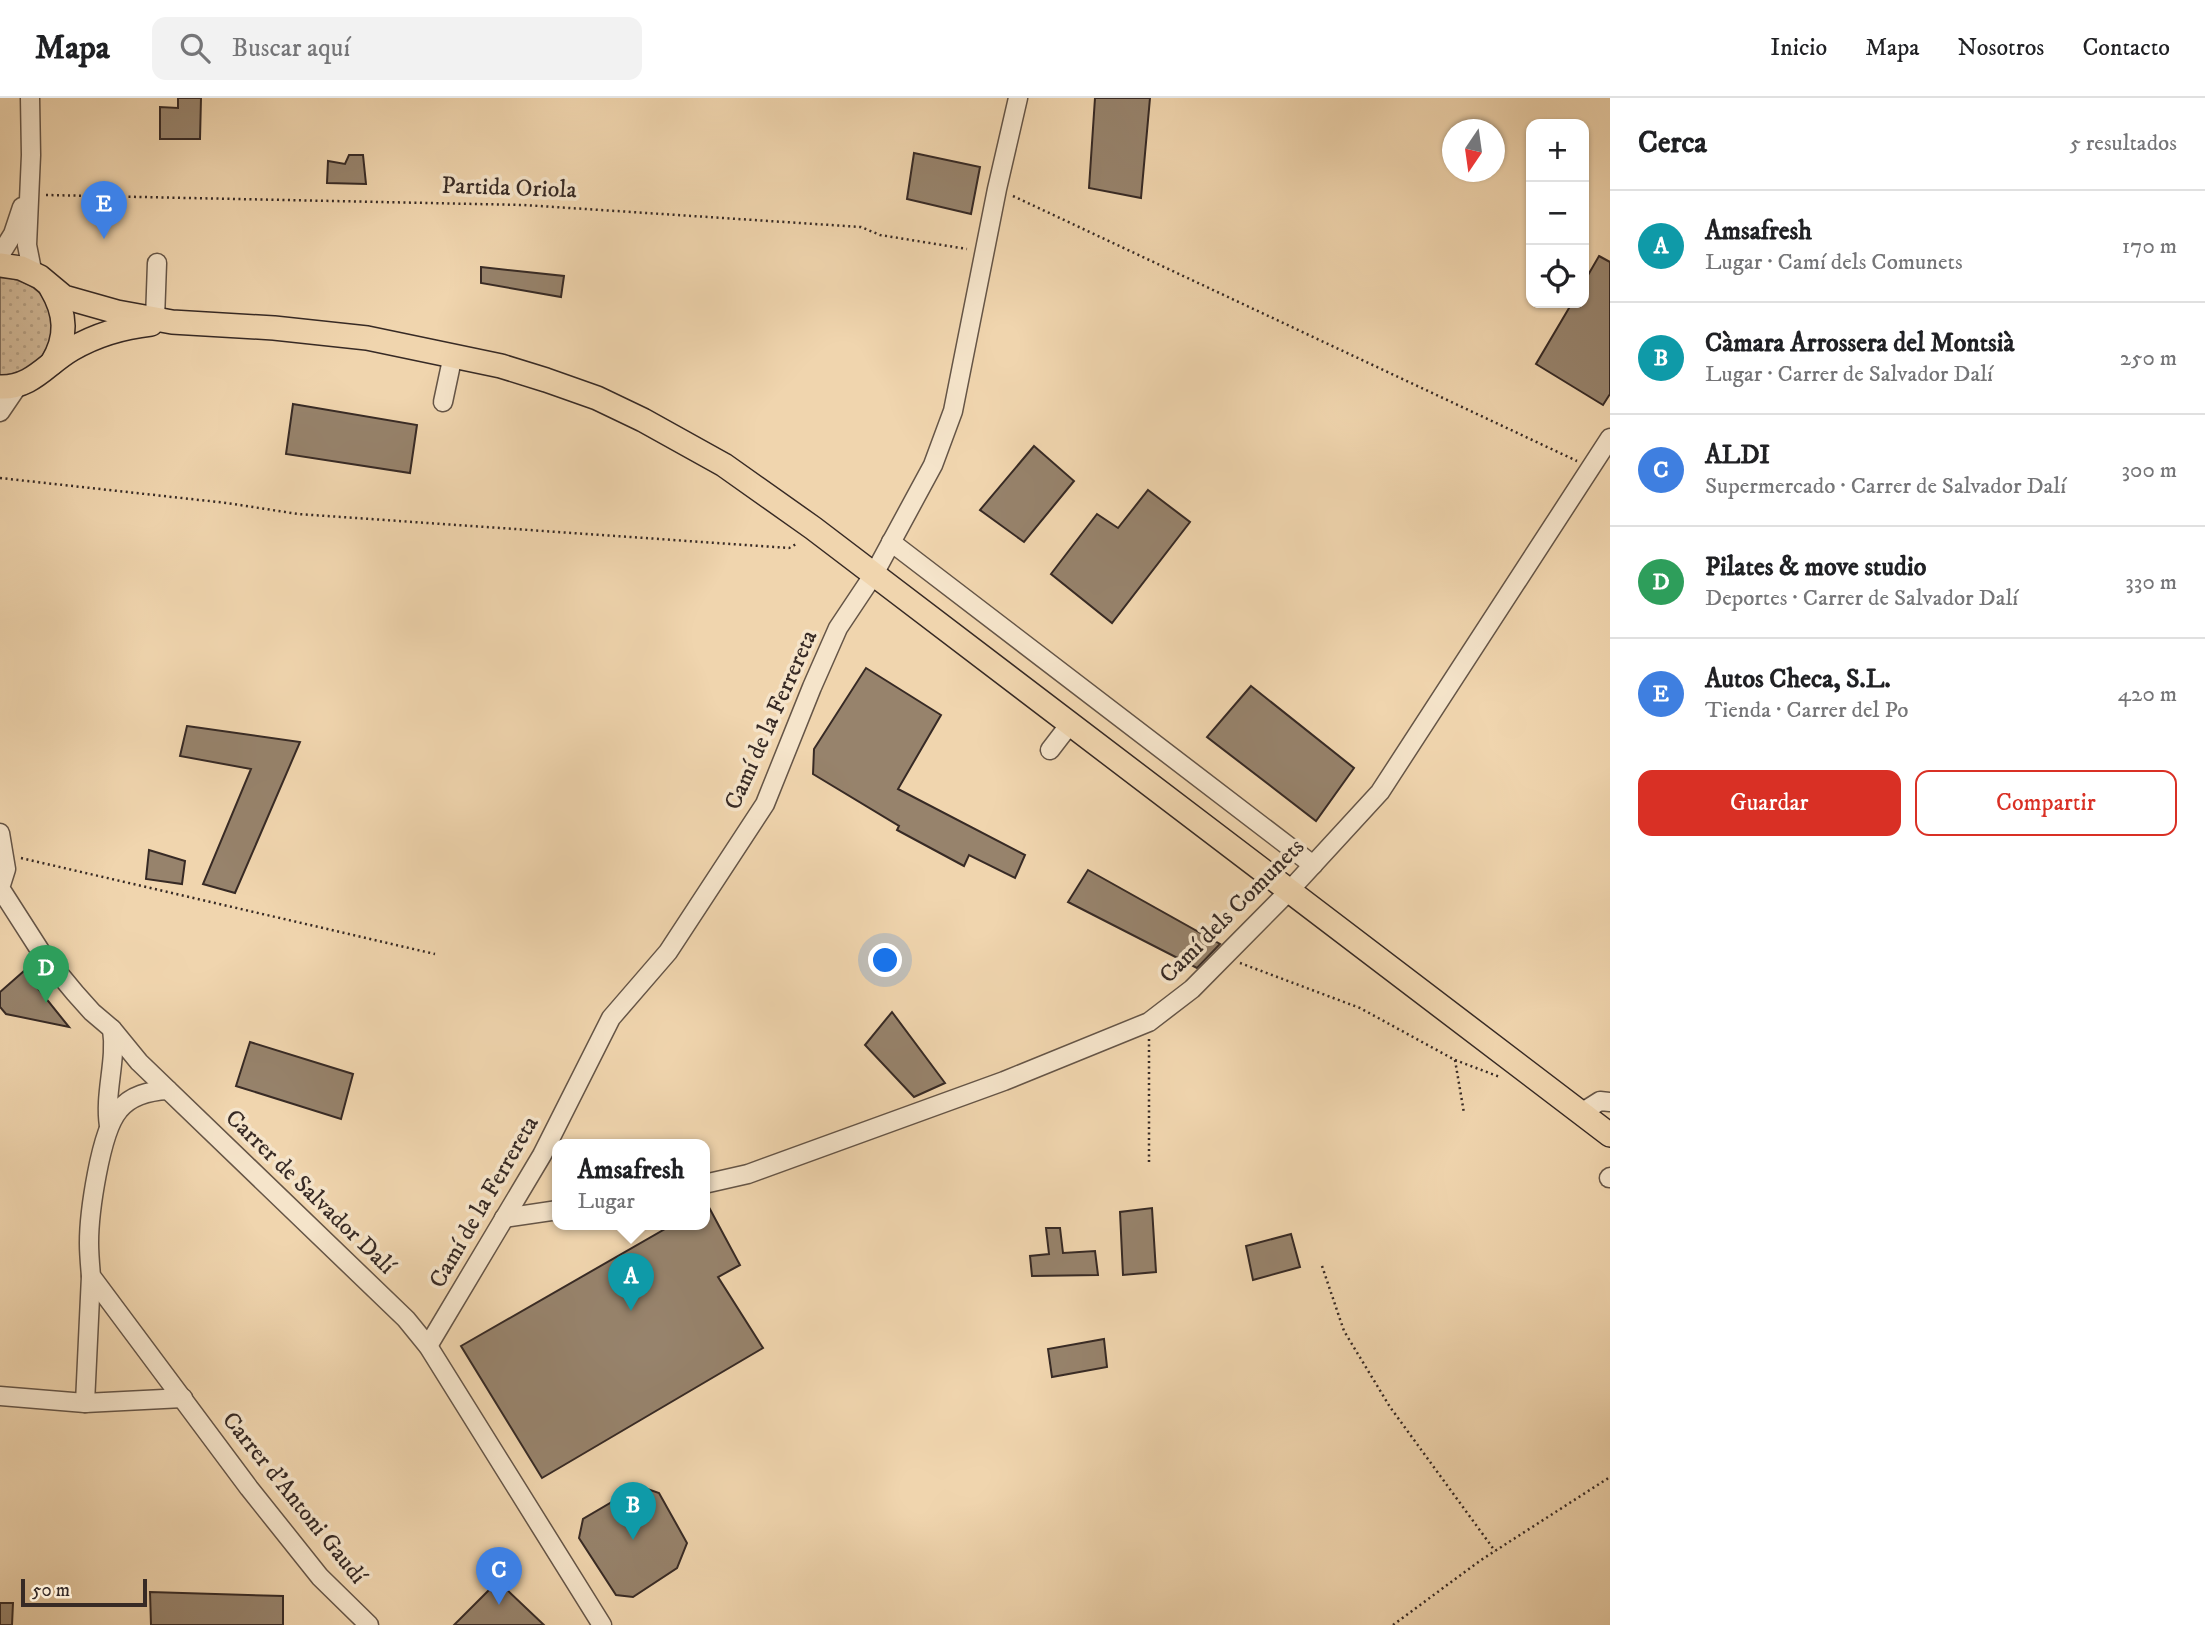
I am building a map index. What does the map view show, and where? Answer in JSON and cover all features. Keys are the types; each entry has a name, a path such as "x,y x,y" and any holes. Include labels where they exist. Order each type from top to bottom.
{"main road":[{"path":"0,265 21,268 74,301 117,312 163,320 344,335 453,355 546,380 597,398 643,420 724,465 813,528 1610,1135"},
{"path":"45,282 59,302 64,321 61,344 52,363"},
{"path":"0,387 29,382 73,348 102,335 163,320"}],"street":[{"path":"30,98 27,245 32,270 45,282"},
{"name":"Camí de la Ferrereta","path":"428,1346 542,1155 611,1018 668,952 765,804 811,687 838,628 874,574 933,466 953,411 996,189 1018,98"},
{"path":"0,255 20,218 29,173"},
{"path":"157,263 163,320"},
{"path":"443,402 453,355"},
{"path":"0,412 17,387 29,382"},
{"name":"Camí dels Comunets","path":"710,1183 748,1174 991,1086 1149,1022 1192,989 1314,865 1380,792 1610,438"},
{"path":"891,542 1314,865"},
{"path":"1050,750 1070,724"},
{"name":"Carrer de Salvador Dalí","path":"0,833 6,869 0,888 49,962 139,1062 406,1320 428,1346 602,1625"},
{"path":"110,1125 106,1106 114,1043 112,1029"},
{"path":"85,1402 91,1276 90,1229 97,1176 110,1125 119,1110 130,1101 151,1091 168,1090"},
{"path":"1581,1113 1600,1101 1610,1102"},
{"path":"504,1218 552,1211"},
{"name":"Carrer d'Antoni Gaudí","path":"91,1276 249,1488 320,1577 369,1625"},
{"path":"0,1396 85,1402 183,1398"}],"path":[{"path":"996,189 1590,467"},
{"name":"Partida Oriola","path":"28,194 524,205 861,227 880,235 984,251"},
{"path":"0,478 227,503 298,514 737,545 789,548 805,539 813,528"},
{"path":"4,854 435,954"},
{"path":"1224,957 1360,1008 1455,1060 1500,1078 1518,1066"},
{"path":"1149,1022 1149,1162"},
{"path":"1455,1060 1464,1113"},
{"path":"1322,1266 1344,1331 1390,1407 1495,1551"},
{"path":"1393,1625 1495,1551 1610,1477"}],"shaded area":[{"path":"0,277 18,280 42,295 51,315 52,326 47,348 33,365 2,376"}],"building":[{"path":"178,98 201,98 200,139 160,139 160,107 178,108"},
{"path":"1095,98 1150,98 1141,198 1089,188"},
{"path":"914,153 980,167 971,214 907,199"},
{"path":"349,155 363,155 366,184 327,183 328,161 345,164"},
{"path":"1599,256 1610,262 1610,394 1603,405 1536,364 1569,308 1589,308 1589,273"},
{"path":"481,267 564,276 561,297 481,283"},
{"path":"293,404 417,425 410,473 286,454"},
{"path":"1034,446 1074,481 1024,542 980,510"},
{"path":"1148,490 1190,522 1112,623 1051,574 1097,514 1118,528"},
{"path":"866,668 941,715 898,789 1025,855 1015,878 969,855 964,866 897,830 899,826 813,774 814,749"},
{"path":"1251,686 1354,768 1316,821 1207,737"},
{"path":"187,726 300,742 235,893 203,884 251,769 180,756"},
{"path":"149,850 185,861 182,884 146,879"},
{"path":"1088,870 1220,944 1197,968 1068,902"},
{"path":"24,971 69,1027 6,1014 0,1007 0,992"},
{"path":"892,1012 945,1083 914,1097 865,1045"},
{"path":"250,1042 353,1074 341,1119 236,1086"},
{"path":"1152,1208 1156,1272 1123,1275 1120,1212"},
{"path":"710,1209 740,1265 718,1277 763,1348 542,1478 461,1346 663,1230 710,1230"},
{"path":"1046,1228 1060,1228 1063,1253 1095,1251 1098,1275 1032,1276 1030,1256 1049,1254"},
{"path":"1291,1234 1300,1267 1253,1280 1246,1246"},
{"path":"1104,1339 1107,1367 1052,1377 1048,1349"},
{"path":"639,1486 659,1493 687,1543 677,1568 633,1597 616,1595 579,1538 583,1519"},
{"path":"504,1587 544,1625 454,1625 490,1589 496,1595"},
{"path":"150,1592 283,1596 283,1625 151,1625"},
{"path":"0,1603 13,1603 12,1625 0,1625"}],"place":[{"name":"Autos Checa, S.L.","path":"104,239"},
{"name":"Pilates & move studio","path":"46,1003"},
{"name":"Amsafresh","path":"631,1311"},
{"name":"Càmara Arrossera del Montsià","path":"633,1540"},
{"name":"ALDI","path":"499,1605"}]}
